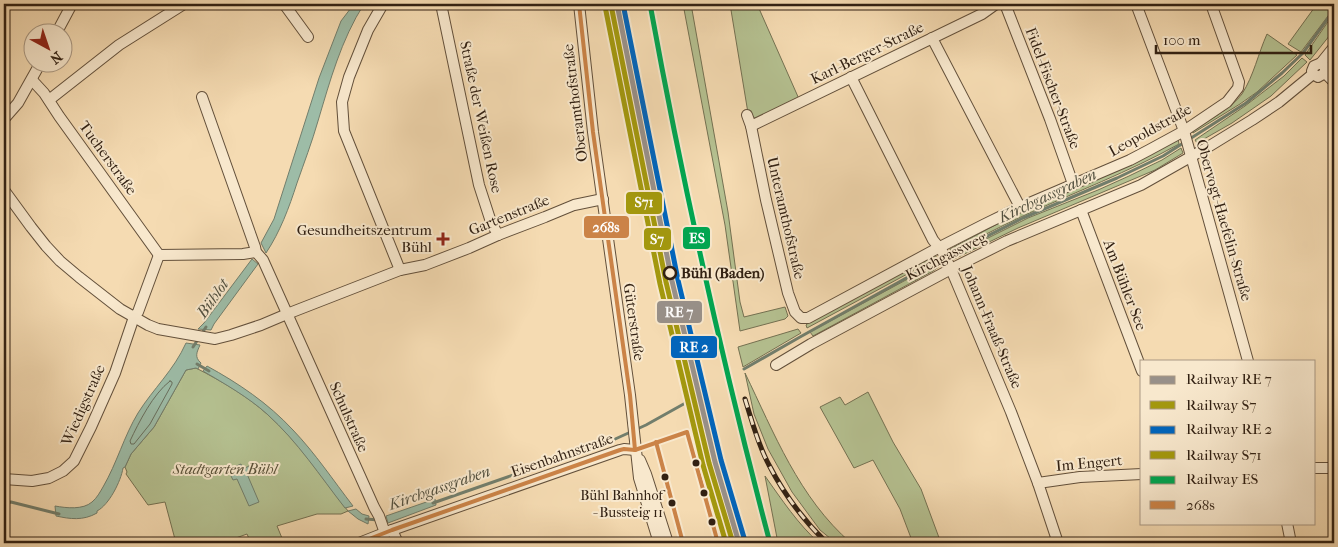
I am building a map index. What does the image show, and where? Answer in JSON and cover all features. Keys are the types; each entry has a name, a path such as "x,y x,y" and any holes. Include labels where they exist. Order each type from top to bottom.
{"street":[{"path":"62,22 72,4"},
{"path":"49,100 119,45 184,4"},
{"path":"284,4 308,37"},
{"path":"383,4 368,30 349,76 342,102 342,112 344,131 400,270"},
{"name":"Straße der Weißen Rose","path":"441,4 479,185 490,222 498,235"},
{"name":"Oberamthofstraße","path":"579,4 588,92 603,199"},
{"name":"Karl-Berger-Straße","path":"748,121 851,77 982,14 996,4"},
{"name":"Fidel-Fischer-Straße","path":"1005,4 1073,184"},
{"name":"Obervogt-Haefelin-Straße","path":"1136,4 1184,133 1248,360"},
{"name":"Leopoldstraße","path":"801,318 808,318 1020,207 1130,160 1184,133 1227,102 1238,88 1239,82 1211,4"},
{"path":"932,38 1020,207"},
{"name":"Kirchgassweg","path":"776,365 949,266 1141,185 1190,154 1232,133 1271,108 1313,74 1314,66 1323,68 1334,47"},
{"path":"1323,68 1334,82"},
{"path":"4,119 18,103 36,72"},
{"name":"Johann-Fraaß-Straße","path":"851,77 933,240 949,266 1012,412 1058,543"},
{"name":"Tucherstraße","path":"32,80 44,93 158,255"},
{"path":"202,97 256,253 287,314"},
{"name":"Unteramthofstraße","path":"748,121 786,288 795,312 801,318"},
{"name":"Gartenstraße","path":"4,190 31,227 60,261 106,298 134,317 158,330 215,339 261,325 400,270 425,265 574,205 603,199"},
{"name":"Güterstraße","path":"603,199 630,395 639,478 659,543"},
{"name":"Am Bühler See","path":"1081,210 1140,366"},
{"path":"134,317 138,312 158,255 256,253"},
{"name":"Schulstraße","path":"287,314 374,507 384,526 398,543"},
{"name":"Wiedigstraße","path":"4,479 32,481 49,478 63,471 74,461 115,373 134,317"},
{"name":"Eisenbahnstraße","path":"359,543 384,526 620,450 635,450"},
{"name":"Güterstraße","path":"635,450 646,474 668,543"},
{"path":"1316,468 1334,468"},
{"name":"Im Engert","path":"1038,483 1080,477 1140,474"},
{"path":"1287,524 1290,543"}],"green space":[{"path":"683,4 691,4 728,212 740,302 744,317 785,307 788,316 785,319 740,331 725,225"},
{"path":"730,4 757,4 799,99 758,119 748,113"},
{"path":"1317,4 1334,4 1334,8 1301,52 1288,44"},
{"path":"1334,13 1334,30 1310,60 1305,55"},
{"path":"1267,34 1297,55 1257,92 1193,133 1192,131 1226,109 1242,94 1250,79"},
{"path":"1302,58 1307,62 1271,96 1232,123 1197,143 1195,140 1245,106 1284,76"},
{"path":"1178,139 1179,144 1160,154 1023,216 951,252 950,249 1022,211 1112,173"},
{"path":"1181,148 1183,153 1155,170 1018,228 954,259 952,256 1028,218 1129,176 1162,160"},
{"path":"935,255 937,258 807,328 806,325 812,320"},
{"path":"939,262 940,266 933,271 813,336 810,332"},
{"path":"798,329 801,333 743,367 738,347"},
{"name":"Stadtgarten Bühl","path":"196,368 242,395 279,425 300,448 348,511 341,514 317,514 277,526 284,543 251,543 247,534 222,543 176,543 165,502 148,505 126,474 125,467 131,454 154,427 186,370"},
{"path":"745,373 789,464 802,485 833,525 851,543 836,543 820,530 792,492 768,449 754,414"},
{"path":"868,392 893,442 921,489 941,543 911,543 911,538 900,509 873,460 854,468 820,407 840,397 845,405"},
{"path":"765,476 797,520 819,543 778,543"}],"water":[{"path":"354,4 364,4 343,46 291,202 280,228 266,253 261,243 274,219 319,78 341,21"},
{"path":"252,259 258,264 211,330 198,329 204,323"},
{"path":"186,343 200,345 197,357 201,363 198,369 186,370 154,427 131,454 123,468 117,486 106,504 97,513 87,517 71,518 56,516 55,506 69,508 84,506 97,497 108,478 138,413 176,362"},
{"path":"207,366 252,394 283,420 309,448 353,506 345,508 299,448 278,425 252,402 203,371"},
{"path":"241,464 243,469 249,466 251,472 247,474 259,502 249,506 237,479 233,480 230,474 236,472 234,467"},
{"path":"435,499 436,505 388,523 386,516"},
{"path":"356,509 362,514 369,516 368,524 348,511"}],"waterway":[{"name":"Kirchgassgraben","path":"744,369 926,267 1023,218 1163,156 1246,103 1282,73 1303,53 1334,10"},
{"name":"Bühlot","path":"193,347 206,327"},
{"name":"Kirchgassgraben","path":"197,364 209,371"},
{"name":"Kirchgassgraben","path":"433,503 613,440 646,425 689,401"},
{"name":"Bühlot","path":"4,503 11,502 59,514"},
{"name":"Kirchgassgraben","path":"366,519 379,520"}],"railway":[{"path":"745,399 765,457 775,476 802,516 827,543"}],"transit line":[{"name":"268s","path":"579,4 593,132 630,395 635,450"},
{"path":"617,4 672,281 715,462 739,543"},
{"path":"623,4 678,280 721,460 745,541"},
{"name":"268s","path":"359,543 620,450 635,450 687,432 718,543"},
{"name":"268s","path":"656,442 683,543"}],"rail line":[{"name":"ES","path":"650,4 676,140 705,275 770,543"},
{"name":"S7","path":"611,5 666,282 709,463 733,543"},
{"name":"S71","path":"605,6 660,284 703,465 726,543"}],"place":[{"name":"Gesundheitszentrum Bühl","path":"443,239"},
{"name":"Bühl (Baden)","path":"670,273"},
{"name":"Bühl Bahnhof - Bussteig 11","path":"672,503"}]}
